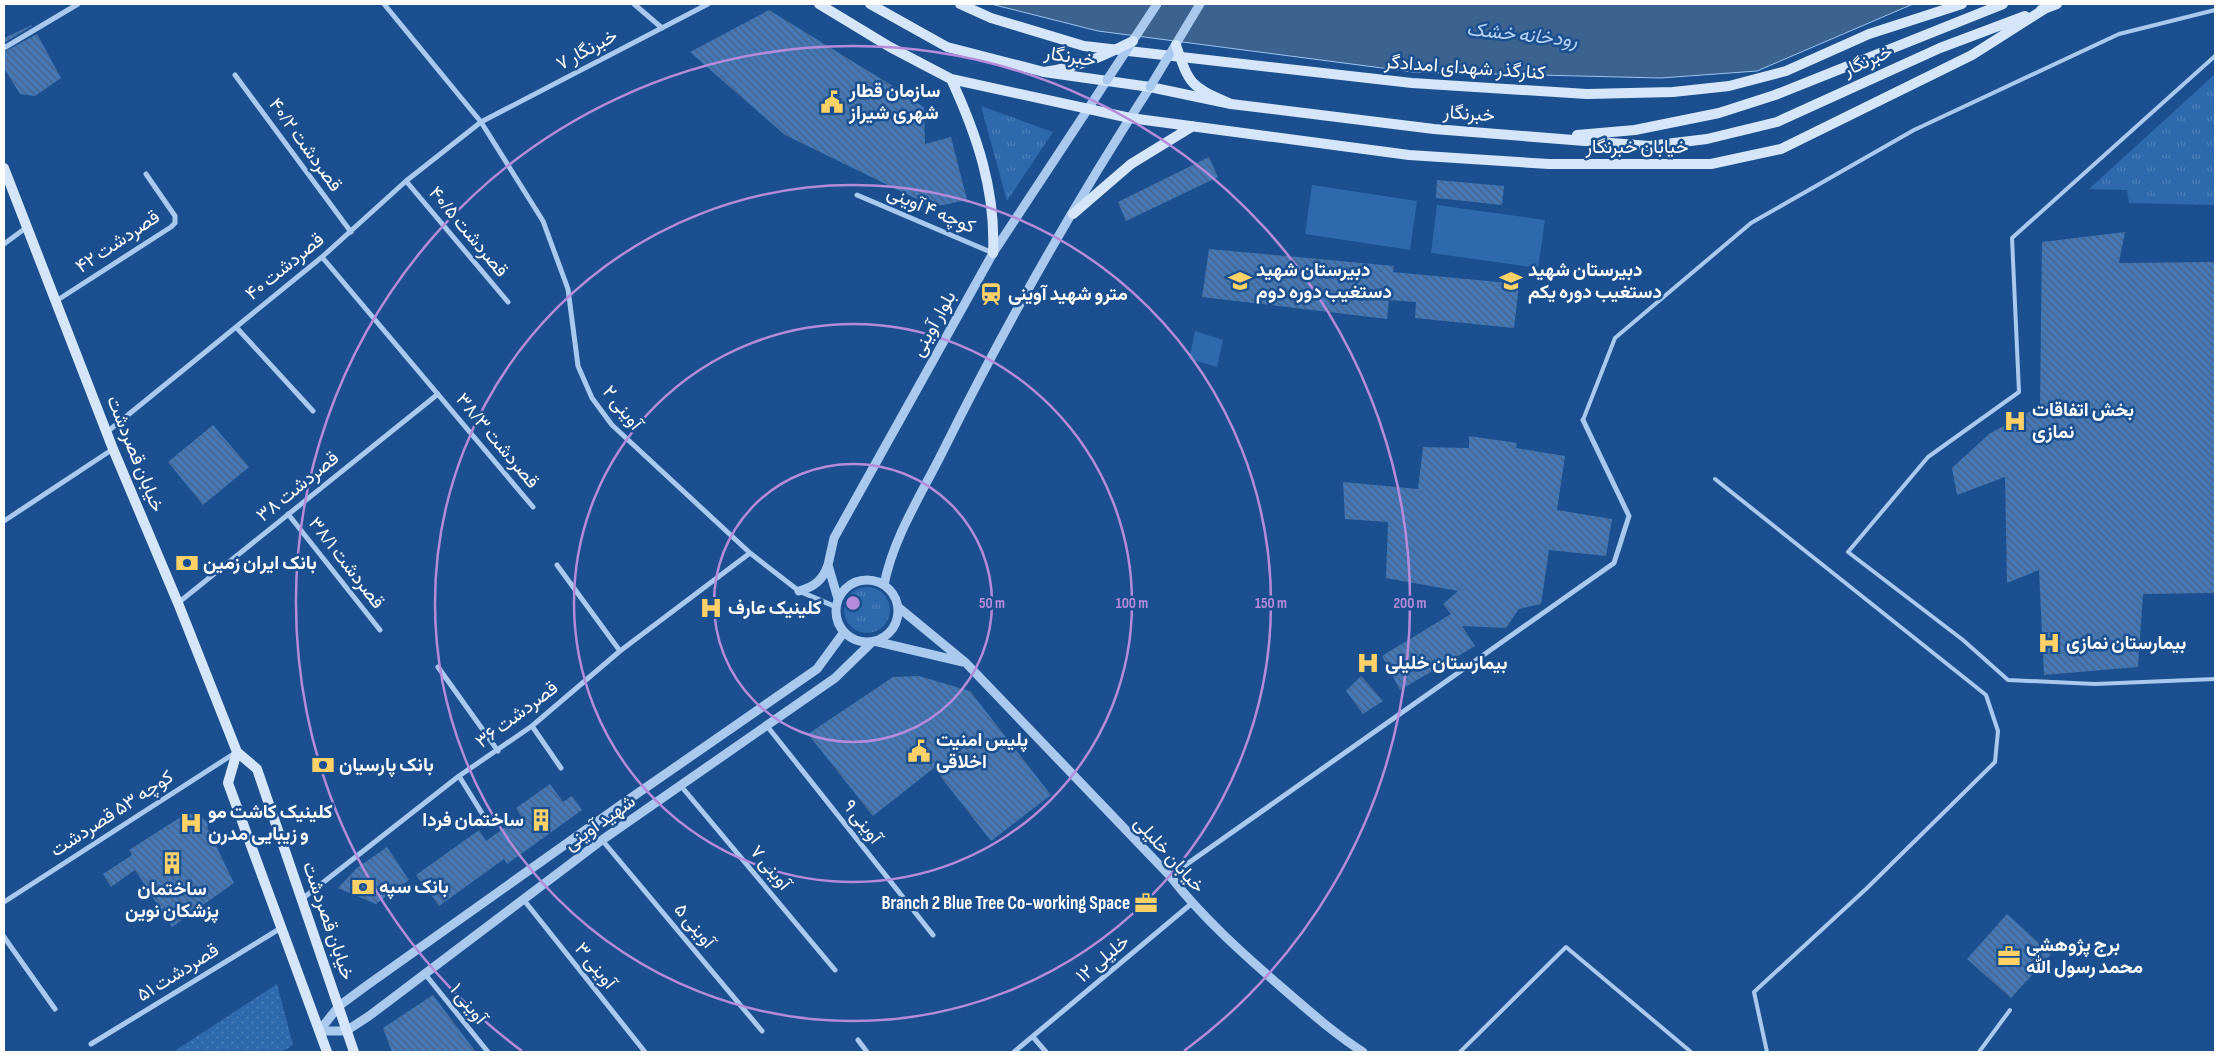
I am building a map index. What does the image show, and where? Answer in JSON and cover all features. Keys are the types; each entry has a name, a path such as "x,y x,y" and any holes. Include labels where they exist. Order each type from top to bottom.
{"main road":[{"path":"818,4 890,47 951,79 1088,110 1130,118 1193,126"},
{"name":"خبرنگار","path":"870,4 947,47 1044,72 1150,87 1231,104 1434,129 1649,146 1707,139 1777,122 1940,48 2057,4"},
{"name":"کنارگذر شهدای امدادگر","path":"960,4 991,18 1084,46 1412,83 1587,94 1673,92 1729,86 1786,70 1869,34 1962,4"},
{"path":"1541,137 1635,130 1719,113 1775,95 2003,4"},
{"name":"خیابان خبرنگار","path":"1193,126 1409,155 1549,164 1711,164 1781,149 1972,55 2046,8"},
{"path":"1044,72 1075,67 1094,61 1133,41"},
{"path":"1176,45 1186,76 1199,89 1231,104"},
{"path":"951,79 970,121 987,176 994,227 992,253"},
{"path":"1073,214 1131,164 1193,126"},
{"name":"خیابان قصردشت","path":"4,168 106,432 178,603 237,752 257,769 354,1052"},
{"path":"237,752 228,783 327,1052"}],"street":[{"path":"4,48 78,4"},
{"name":"۲ آوینی","path":"384,4 481,122 543,221 568,289 578,366 592,398 612,425 750,554 799,591 837,603"},
{"path":"634,4 662,28"},
{"name":"۷ خبرنگار","path":"481,122 708,4"},
{"name":"بلوار آوینی","path":"837,603 828,565 834,538 992,253 1157,4"},
{"path":"884,585 895,547 960,416 1073,214 1200,4"},
{"name":"۴۰/۲ قصردشت","path":"234,75 351,232"},
{"name":"۴۰ قصردشت","path":"106,432 351,232 406,180 481,122"},
{"name":"۴۲ قصردشت","path":"56,301 171,228 175,222 175,216 146,174"},
{"name":"۴۰/۵ قصردشت","path":"406,180 508,302"},
{"name":"کوچه ۴ آوینی","path":"857,195 992,253"},
{"path":"4,244 27,227"},
{"name":"۳۸/۳ قصردشت","path":"322,256 533,507"},
{"path":"236,327 312,411"},
{"name":"۳۸ قصردشت","path":"178,603 438,394"},
{"path":"1170,876 1614,563 1629,516 1583,420"},
{"path":"4,521 113,449"},
{"name":"۳۸/۱ قصردشت","path":"288,514 380,630"},
{"name":"۳۶ قصردشت","path":"302,899 458,776 498,751 532,726 620,651 750,554"},
{"path":"557,565 620,651"},
{"path":"799,591 809,589 820,580 828,565"},
{"path":"873,641 888,634 892,628 898,615 896,599 884,585 869,580 854,582 842,592 837,603 837,620 844,632 857,640 873,641 966,663"},
{"name":"خیابان خلیلی","path":"898,607 966,663 1170,876 1192,904 1259,967 1338,1036 1363,1052"},
{"name":"شهید آوینی","path":"319,1031 339,1006 625,802 817,669 844,632"},
{"name":"شهید آوینی","path":"346,1031 425,974 602,840 835,678 873,641"},
{"path":"438,667 498,751"},
{"path":"532,726 561,768"},
{"name":"۹ آوینی","path":"767,726 933,935"},
{"name":"کوچه ۵۳ قصردشت","path":"4,902 237,752"},
{"path":"458,776 488,823"},
{"name":"۷ آوینی","path":"681,786 835,970"},
{"name":"۵ آوینی","path":"602,840 762,1030"},
{"name":"۳ آوینی","path":"522,899 645,1052"},
{"name":"۱۲ خلیلی","path":"1014,1052 1192,904"},
{"name":"۵۱ قصردشت","path":"91,1044 281,927"},
{"path":"4,938 55,1009"},
{"name":"۱ آوینی","path":"425,974 488,1052"},
{"path":"319,1031 346,1031"},
{"path":"1033,1037 1046,1052"},
{"path":"858,1040 867,1052"}],"lane":[{"path":"1583,420 1615,338 1751,223 1914,130 2119,34 2215,10"},
{"path":"2215,56 2012,238 2018,392 1928,457 1848,552 1963,640 2008,680 2095,684 2215,679"},
{"path":"1715,479 1986,695 1998,730 1994,762 1866,889 1754,992 1767,1052"},
{"path":"1460,1052 1566,947 1691,1052"},
{"path":"1979,1052 2010,1010"}],"green space":[{"path":"2215,74 2215,205 2129,203 2127,190 2089,189"},
{"path":"981,106 1053,132 1007,201"},
{"path":"1312,185 1417,201 1410,250 1305,234"},
{"path":"1437,205 1545,220 1538,268 1431,253"},
{"path":"1195,331 1223,340 1217,367 1189,359"},
{"path":"863,587 871,587 880,591 886,597 890,610 886,623 880,629 871,633 863,633 854,629 848,623 844,614 844,606 848,597 854,591"},
{"path":"277,984 293,1045 282,1052 173,1052"}],"water":[{"name":"رودخانه خشک","path":"991,4 1913,4 1757,71 1661,78 1413,72 1098,31"}],"building":[{"name":"سازمان قطار شهری شیراز","path":"769,10 909,96 924,108 925,144 951,137 967,200 933,207 785,135 690,52"},
{"path":"32,26 4,43 4,38"},
{"path":"37,34 61,78 35,96 20,94 4,68 4,52"},
{"path":"1209,157 1218,177 1126,221 1118,202"},
{"path":"1437,180 1504,186 1502,205 1436,198"},
{"path":"2125,232 2119,263 2215,262 2215,593 2143,594 2138,667 2044,675 2039,570 2007,583 2005,477 1957,495 1952,468 1989,434 2040,406 2042,242"},
{"path":"1209,249 1394,266 1393,272 1519,284 1514,328 1415,318 1416,302 1389,300 1387,319 1202,297"},
{"path":"213,425 249,467 203,505 168,462"},
{"path":"1469,436 1517,443 1516,448 1565,456 1557,510 1612,519 1606,556 1549,550 1541,604 1519,609 1506,628 1462,626 1475,646 1400,690 1382,656 1451,614 1443,604 1458,591 1386,578 1388,522 1345,519 1343,482 1418,489 1423,447 1469,448"},
{"name":"پلیس امنیت اخلاقی","path":"919,676 970,691 1051,795 991,841 934,768 873,816 808,734 893,677"},
{"path":"1361,676 1383,701 1363,714 1346,691"},
{"path":"550,784 563,802 572,796 582,810 507,864 504,859 439,906 416,875 479,830 486,841 521,816 516,808"},
{"name":"ساختمان پزشکان نوین","path":"197,813 209,824 207,827 234,883 172,927 135,870 111,887 103,874 132,855 129,850 184,815"},
{"path":"387,847 409,880 376,904 338,888 357,868"},
{"name":"برج پژوهشی محمد رسول الله","path":"2007,914 2051,954 2011,998 1967,959"},
{"path":"433,995 476,1052 392,1052 383,1028"}],"place":[{"name":"سازمان قطار شهری شیراز","path":"832,102"},
{"name":"دبیرستان شهید دستغیب دوره دوم","path":"1240,281"},
{"name":"دبیرستان شهید دستغیب دوره یکم","path":"1511,281"},
{"name":"مترو شهید آوینی","path":"991,294"},
{"name":"بخش اتفاقات نمازی","path":"2015,421"},
{"name":"بانک ایران زمین","path":"187,563"},
{"name":"کلینیک عارف","path":"711,608"},
{"name":"بیمارستان نمازی","path":"2049,643"},
{"name":"بیمارستان خلیلی","path":"1368,663"},
{"name":"پلیس امنیت اخلاقی","path":"919,751"},
{"name":"بانک پارسیان","path":"323,765"},
{"name":"ساختمان فردا","path":"541,820"},
{"name":"کلینیک کاشت مو و زیبایی مدرن","path":"191,823"},
{"name":"ساختمان پزشکان نوین","path":"172,863"},
{"name":"بانک سپه","path":"363,887"},
{"name":"Branch 2 Blue Tree Co-working Space","path":"1146,903"},
{"name":"برج پژوهشی محمد رسول الله","path":"2009,956"}]}
